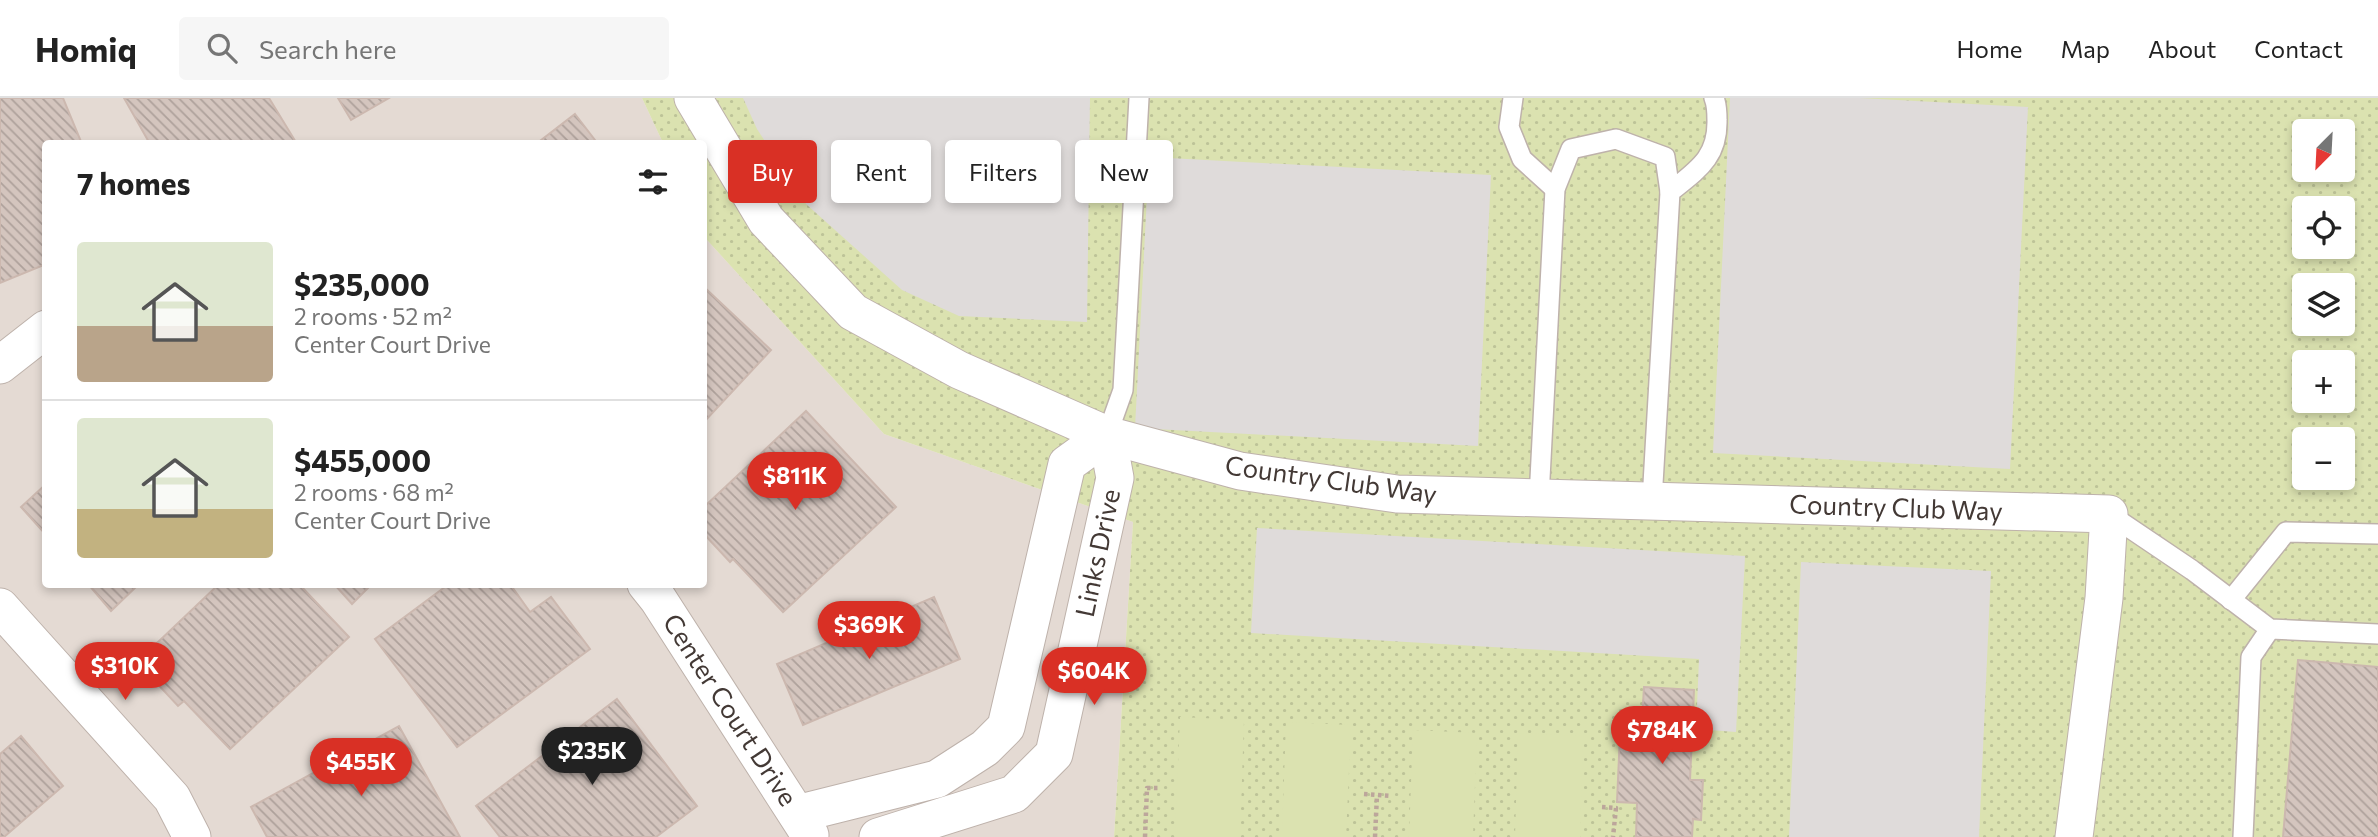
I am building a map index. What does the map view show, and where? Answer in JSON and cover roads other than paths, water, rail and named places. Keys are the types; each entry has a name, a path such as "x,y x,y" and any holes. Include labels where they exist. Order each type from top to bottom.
{"street":[{"name":"Country Club Way","path":"693,98 766,220 853,312 959,370 1107,435 1240,471 1397,494 2109,514"},
{"path":"0,365 42,333"},
{"name":"Links Drive","path":"804,826 937,779 976,754 1006,727 1067,464 1107,435 1115,478 1054,754 1014,793 878,837"},
{"path":"2074,837 2104,598 2109,514"},
{"name":"Center Court Drive","path":"649,588 804,826"},
{"path":"0,607 172,798 192,837"},
{"path":"976,754 1006,796"}],"lane":[{"path":"1107,435 1123,390 1139,98"},
{"path":"1513,98 1509,128 1522,159 1555,189"},
{"path":"1670,192 1703,165 1718,137 1717,105 1714,98"},
{"path":"1539,498 1555,189 1571,149 1616,139 1665,157 1670,192 1652,501"},
{"path":"2109,514 2192,570 2270,629 2378,634"},
{"path":"2231,600 2286,533 2378,534"},
{"path":"2243,837 2251,657 2270,629"}]}
